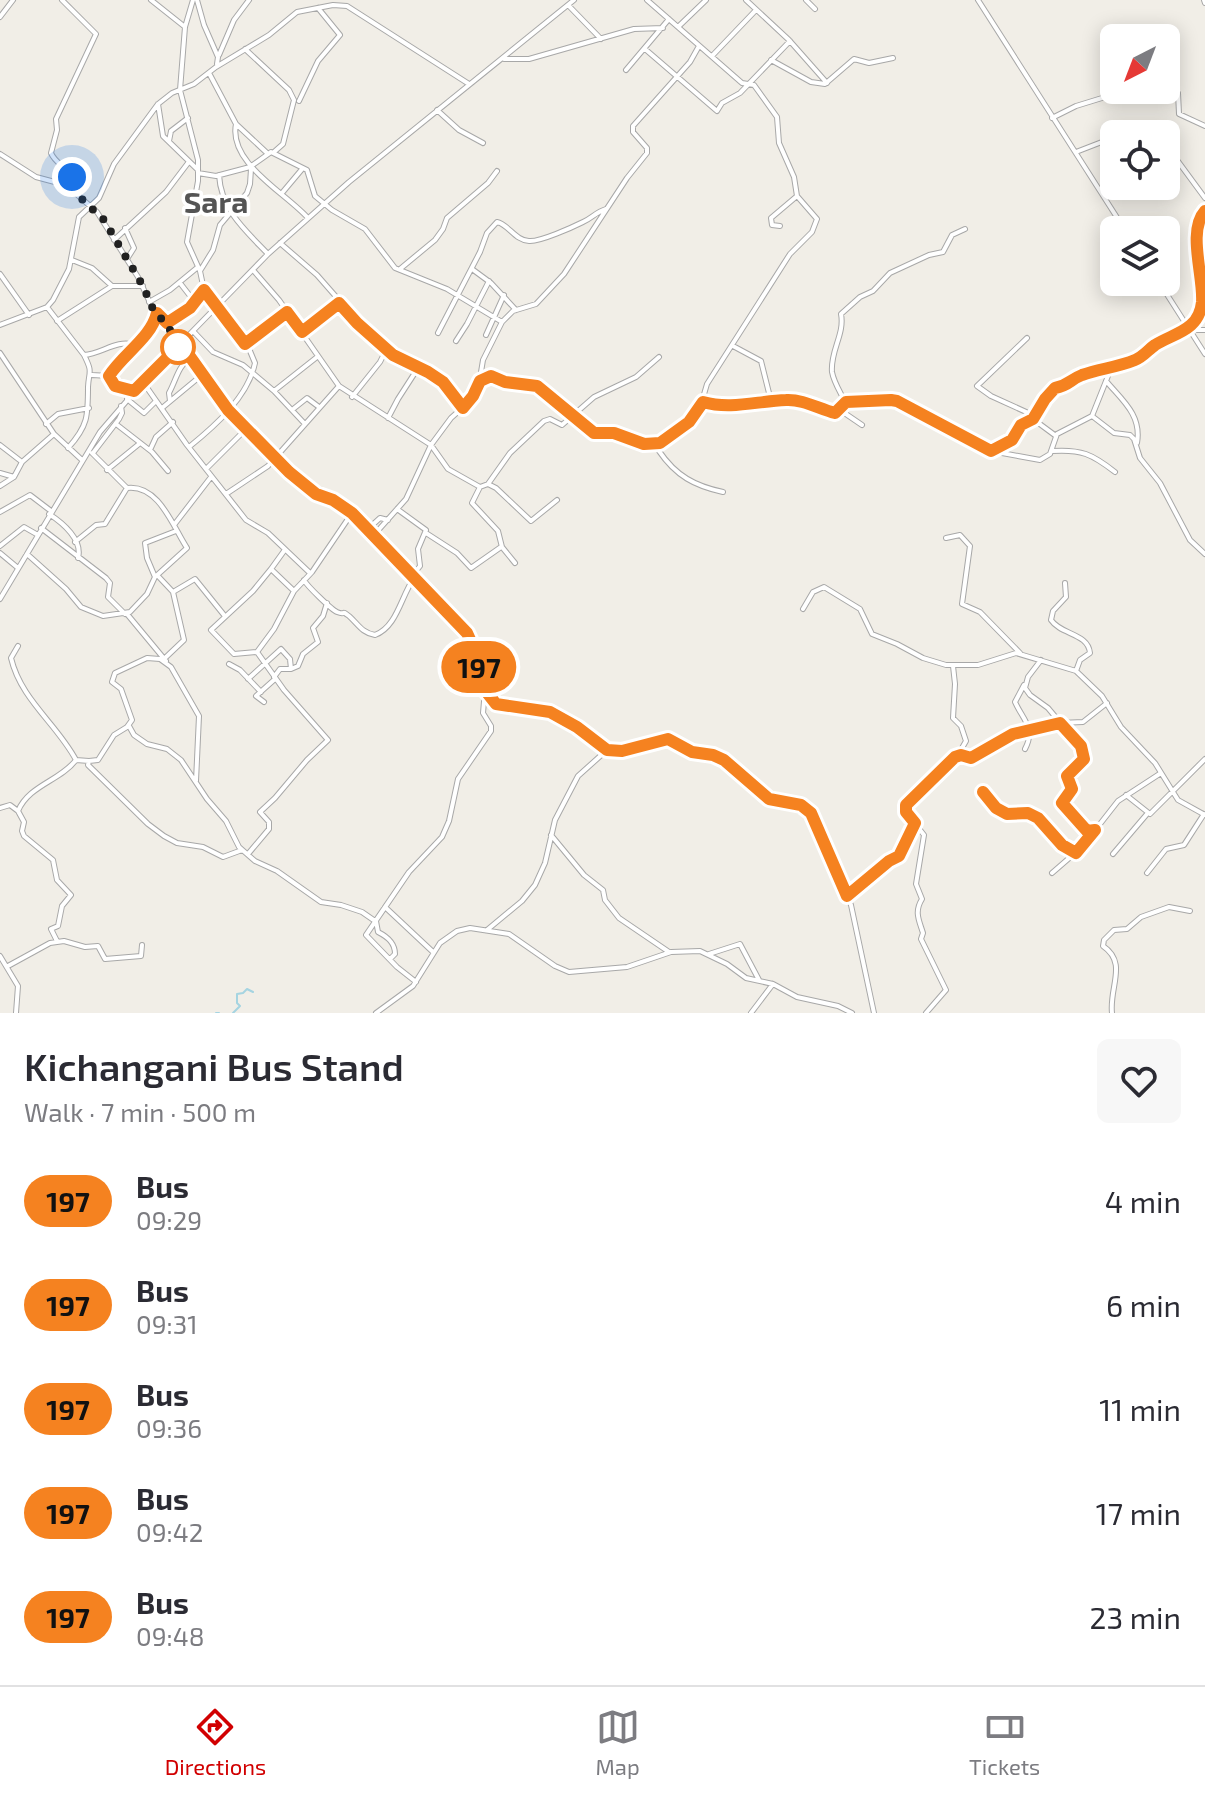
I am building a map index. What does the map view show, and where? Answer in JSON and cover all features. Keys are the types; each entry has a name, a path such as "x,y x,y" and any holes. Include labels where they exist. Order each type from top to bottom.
{"street":[{"path":"62,0 96,34 57,118 51,150 53,159 71,174 73,180 69,187"},
{"path":"151,0 185,27"},
{"path":"189,447 228,410 253,372 255,360 204,290 187,237 198,171 180,90 185,27 195,0"},
{"path":"195,0 218,57"},
{"path":"216,67 234,20 249,0"},
{"path":"90,452 121,405 268,254 437,110 574,0"},
{"path":"480,381 491,376 505,382 533,384 594,433 614,433 644,444 660,443 689,422 703,402 705,388 790,254 816,227 817,219 797,196 794,177 779,143 777,117 755,86 742,83 647,0"},
{"path":"679,27 706,0"},
{"path":"746,0 790,41 827,83"},
{"path":"806,0 815,9"},
{"path":"978,0 1116,216"},
{"path":"0,17 12,1"},
{"path":"0,325 47,307 72,260 76,225 99,198 114,164 158,104 269,35 297,12 341,4 354,9 469,84"},
{"path":"568,5 601,39"},
{"path":"299,101 318,61 340,35 318,8"},
{"path":"712,56 756,10"},
{"path":"626,70 669,19"},
{"path":"501,59 529,59 634,29 663,28"},
{"path":"645,49 717,111 725,101 740,93 790,41"},
{"path":"374,535 406,499 431,445 473,396 480,381 483,360 502,322 516,310 536,304 553,286 648,151 633,132 633,126 697,53 699,46"},
{"path":"158,104 162,134 198,171 219,175 251,168 283,144 293,109 293,95 245,48"},
{"path":"771,60 811,82 827,83 854,59 869,63 893,58"},
{"path":"209,73 236,124 267,153"},
{"path":"181,97 190,86"},
{"path":"1052,118 1100,99"},
{"path":"1179,104 1179,114 1205,126"},
{"path":"437,110 459,130 483,143"},
{"path":"169,141 173,129 188,118"},
{"path":"236,124 235,138 251,168 308,218"},
{"path":"1076,152 1100,143"},
{"path":"274,152 310,174 312,192 324,204 365,229 394,267 458,295 502,322"},
{"path":"0,154 36,177 69,187 90,205 104,220 143,286 149,302 228,410 312,491 352,513 458,622 475,647 485,690 483,713 491,731 458,779 446,829 440,839 409,872 366,936 416,982"},
{"path":"1,163 7,157"},
{"path":"114,240 166,192 188,163"},
{"path":"1180,164 1205,198"},
{"path":"149,302 199,269 213,250 218,230 229,212 247,193 251,168"},
{"path":"282,193 303,168"},
{"path":"400,269 435,240 447,218 488,183 497,171"},
{"path":"219,175 220,190 229,212 268,254"},
{"path":"780,226 772,225 771,218 797,196"},
{"path":"438,333 487,233 497,222 524,241 532,241 583,222 607,209"},
{"path":"991,451 1012,440 1022,423 1034,417 1055,388 1065,387 1081,375 1140,358 1155,345 1189,328 1198,316 1202,301 1198,225 1205,211"},
{"path":"125,228 134,248 127,259"},
{"path":"845,402 832,372 835,347 843,329 841,314 860,297 875,289 890,273 943,252 952,235 965,229"},
{"path":"280,243 317,275 339,303 386,349 443,382 463,408"},
{"path":"72,260 92,268 112,286"},
{"path":"472,269 489,281 516,310"},
{"path":"253,270 302,332 339,386 431,445 448,469 480,487"},
{"path":"0,274 29,315"},
{"path":"456,341 489,281"},
{"path":"180,283 194,301"},
{"path":"57,321 112,286 143,286"},
{"path":"167,323 188,310 204,290"},
{"path":"486,335 504,295"},
{"path":"1168,296 1205,354"},
{"path":"302,332 339,303"},
{"path":"47,307 84,355 91,375 89,408 83,430 68,448"},
{"path":"245,344 287,312"},
{"path":"109,376 152,327 157,313"},
{"path":"1189,328 1205,330"},
{"path":"193,331 213,352 234,359 253,372 304,423"},
{"path":"1027,338 977,386 1034,417 1056,436"},
{"path":"84,355 90,356 120,343 135,345"},
{"path":"732,346 761,361 771,401"},
{"path":"352,397 380,362 386,349"},
{"path":"0,353 46,424 82,460"},
{"path":"170,401 169,393 179,368 190,357"},
{"path":"274,391 317,357"},
{"path":"515,563 502,547 498,531 472,503 480,487 488,484 510,453 544,421 550,419 562,425 594,397 636,377 659,357"},
{"path":"845,402 897,401 991,451 1035,460 1044,458 1052,451 1056,436 1092,416 1112,366"},
{"path":"387,416 418,368"},
{"path":"162,408 203,374"},
{"path":"91,375 109,376"},
{"path":"109,376 115,386 134,391"},
{"path":"1106,381 1132,411 1137,422 1140,458 1162,486 1168,503 1181,520 1190,540 1205,554"},
{"path":"143,382 211,477 248,522 268,533 311,573"},
{"path":"225,495 275,457 339,386"},
{"path":"292,410 307,398 319,407"},
{"path":"127,399 144,413 156,401"},
{"path":"703,402 720,407 797,401 835,413 845,402"},
{"path":"0,599 82,460 116,424 122,413 121,405"},
{"path":"46,424 58,414 89,408"},
{"path":"840,410 862,425"},
{"path":"1092,416 1114,433 1130,435 1137,443"},
{"path":"150,450 156,437 173,422"},
{"path":"116,424 150,450 168,471"},
{"path":"206,469 247,428"},
{"path":"0,486 14,477 22,462 54,434"},
{"path":"660,443 659,451 677,473 693,484 723,492"},
{"path":"107,470 139,444"},
{"path":"0,445 22,462"},
{"path":"1052,451 1072,449 1093,455 1115,472"},
{"path":"27,554 83,609 103,616 126,614 145,596 156,576 187,550 151,494 135,487 127,488 90,452"},
{"path":"0,473 14,477"},
{"path":"165,661 184,640 173,592 156,576 147,558 145,543 175,528 211,477"},
{"path":"488,484 531,521 557,500"},
{"path":"75,542 96,525 105,524 127,488"},
{"path":"0,512 30,495 69,531 80,550 78,558"},
{"path":"397,509 457,553 471,568 502,547"},
{"path":"283,549 253,591 213,625 211,633 234,654 257,652 274,629 294,591 311,573 352,513"},
{"path":"368,529 380,518 388,520"},
{"path":"0,546 24,527 38,535"},
{"path":"41,528 109,581 108,597 126,614 178,678 199,716 196,781"},
{"path":"303,580 333,610 346,614 367,633 378,635 393,621 403,594 420,566 418,549 426,533"},
{"path":"946,538 960,535 970,546 962,604 980,612 1021,654"},
{"path":"0,553 18,568"},
{"path":"271,569 294,591"},
{"path":"173,592 195,579 224,615"},
{"path":"1065,583 1066,597 1053,611 1051,620 1057,627 1085,640 1091,650 1080,660 1076,671"},
{"path":"803,609 813,592 827,588 860,609 872,634 923,658 953,666 978,665 1021,654 1076,671 1107,703 1121,727 1183,804 1205,814 1184,845 1165,850 1147,873"},
{"path":"264,702 256,697 280,669 298,666 303,654 318,642 313,628 323,616 327,603"},
{"path":"18,646 11,658 15,672 29,699 70,747 76,760"},
{"path":"248,679 281,649 290,659 291,669"},
{"path":"89,761 91,768 148,824 174,841 203,847 223,857 245,852 269,829 270,825 260,812 328,740 274,678 257,652"},
{"path":"76,760 98,760 115,734 129,725 132,717 121,689 112,682 113,675 147,658 165,661"},
{"path":"1025,749 1030,729 1015,702 1041,660"},
{"path":"229,664 261,692"},
{"path":"927,1013 946,990 921,939 923,933 917,919 922,899 916,884 924,838 906,812 906,805 958,755 966,741 961,726 953,718 953,666"},
{"path":"1024,685 1030,695 1046,706 1085,754 1083,761 1067,776 1072,789 1062,805 1087,831 1095,830"},
{"path":"485,690 500,705 539,708 550,712 577,727 607,750 622,751 671,739 692,752 724,760 769,799 807,809 815,819 859,932 874,1013"},
{"path":"958,755 971,758 1013,734 1030,729 1083,722 1107,703"},
{"path":"129,725 134,735 147,744 169,751 181,760 226,821 234,840 260,864 277,871 318,901 362,912 376,921 378,933 387,937 395,947 396,953 390,959"},
{"path":"487,930 522,901 535,885 545,863 558,812 578,776 607,750"},
{"path":"1113,854 1147,814 1205,759"},
{"path":"18,811 33,792 66,771 76,760"},
{"path":"1052,873 1076,853 1126,795 1161,773"},
{"path":"983,792 996,808 1007,814 1028,813 1038,818 1062,845 1076,853"},
{"path":"1126,795 1147,814"},
{"path":"0,808 10,805 18,811 24,822 24,836 53,860 57,880 71,895 62,906 58,926 51,929 57,941"},
{"path":"847,896 899,856 915,823"},
{"path":"551,835 584,875 603,890 605,900 619,918 671,952"},
{"path":"385,907 434,952"},
{"path":"1112,1013 1111,997 1117,959 1113,952 1103,946 1104,940 1114,930 1127,929 1141,917 1154,915 1165,908 1190,911"},
{"path":"376,1013 416,982 445,939 461,929 470,928 513,936 555,966 569,972 627,967 671,952 693,951 707,955 746,978 773,984 797,997 838,1006 852,1013"},
{"path":"8,966 57,941 85,947 98,946 105,959 141,956 142,945"},
{"path":"707,955 739,944 759,980"},
{"path":"0,956 19,990 16,1013"},
{"path":"751,1013 773,984"},
{"path":"927,1013 934,1013"}],"waterway":[{"path":"233,1013 240,1006 237,994 247,989 253,992"}],"bus line":[{"name":"197","path":"983,792 996,808 1007,814 1028,813 1038,818 1062,845 1076,853 1095,830 1087,831 1062,803 1072,789 1067,776 1084,759 1081,746 1060,723 1030,729 1013,734 971,758 955,757 906,805 906,812 915,823 899,856 847,896 811,813 801,805 765,797 724,760 688,751 668,739 622,751 607,750 594,738 550,712 496,704 485,690 475,647 458,622 352,513 333,500 316,494 283,466 228,410 181,344 134,391 115,386 109,376 151,328 157,313 167,323 190,308 204,290 245,344 287,312 302,332 339,303 393,355 443,382 463,408 480,381 491,376 505,382 537,386 594,433 614,433 644,444 655,444 689,422 703,402 720,407 786,400 835,413 846,402 891,400 991,451 1012,440 1021,425 1033,419 1055,388 1065,387 1074,379 1099,369 1140,358 1155,345 1189,327 1198,316 1202,301 1198,225 1205,211"}],"district":[{"name":"Sara","path":"216,203"}],"route":[{"path":"72,177 69,187 104,220 152,307 181,344 178,347"}]}
